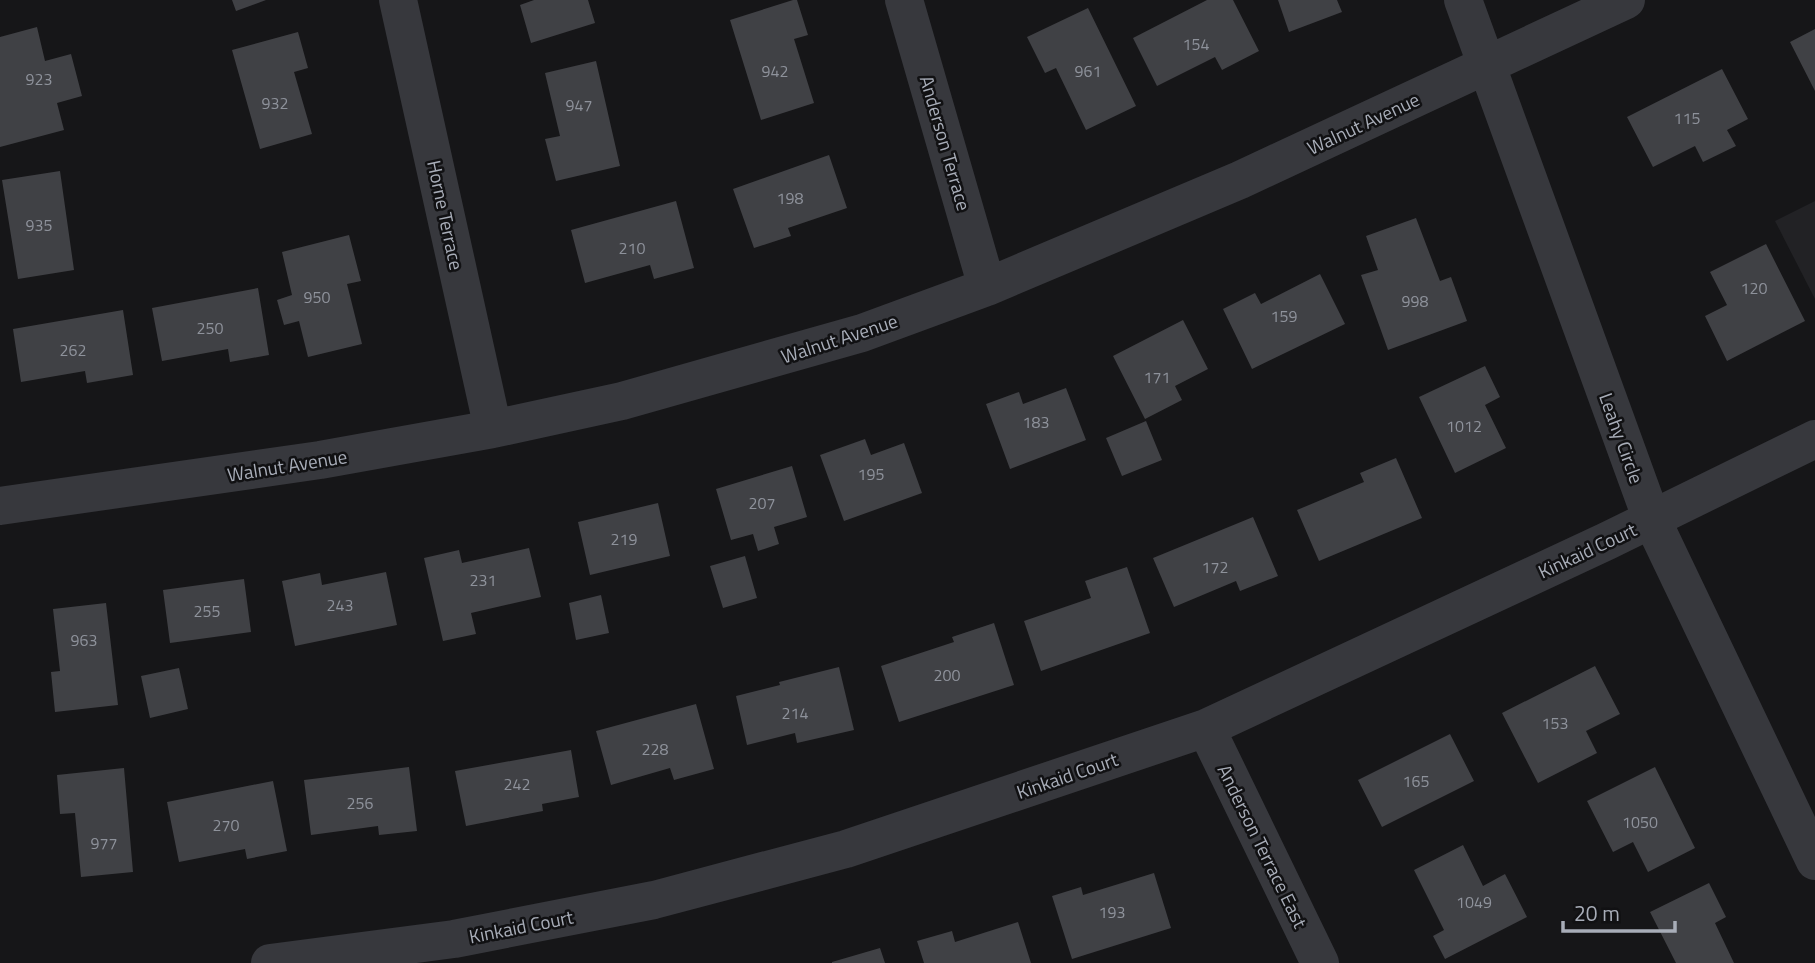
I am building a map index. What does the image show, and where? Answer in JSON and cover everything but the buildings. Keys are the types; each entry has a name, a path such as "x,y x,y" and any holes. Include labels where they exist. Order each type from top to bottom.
{"street":[{"name":"Horne Terrace","path":"398,0 494,429"},
{"name":"Anderson Terrace","path":"904,0 987,287"},
{"name":"Leahy Circle","path":"1463,0 1652,520 1815,861"},
{"name":"Walnut Avenue","path":"0,506 320,460 494,429 622,401 862,333 987,287 1240,180 1626,0"},
{"name":"Kinkaid Court","path":"270,963 455,951 846,849 1206,728 1652,520 1815,439"},
{"name":"Anderson Terrace East","path":"1206,728 1320,963"}],"shaded area":[{"path":"1815,201 1815,299 1775,221"}]}
